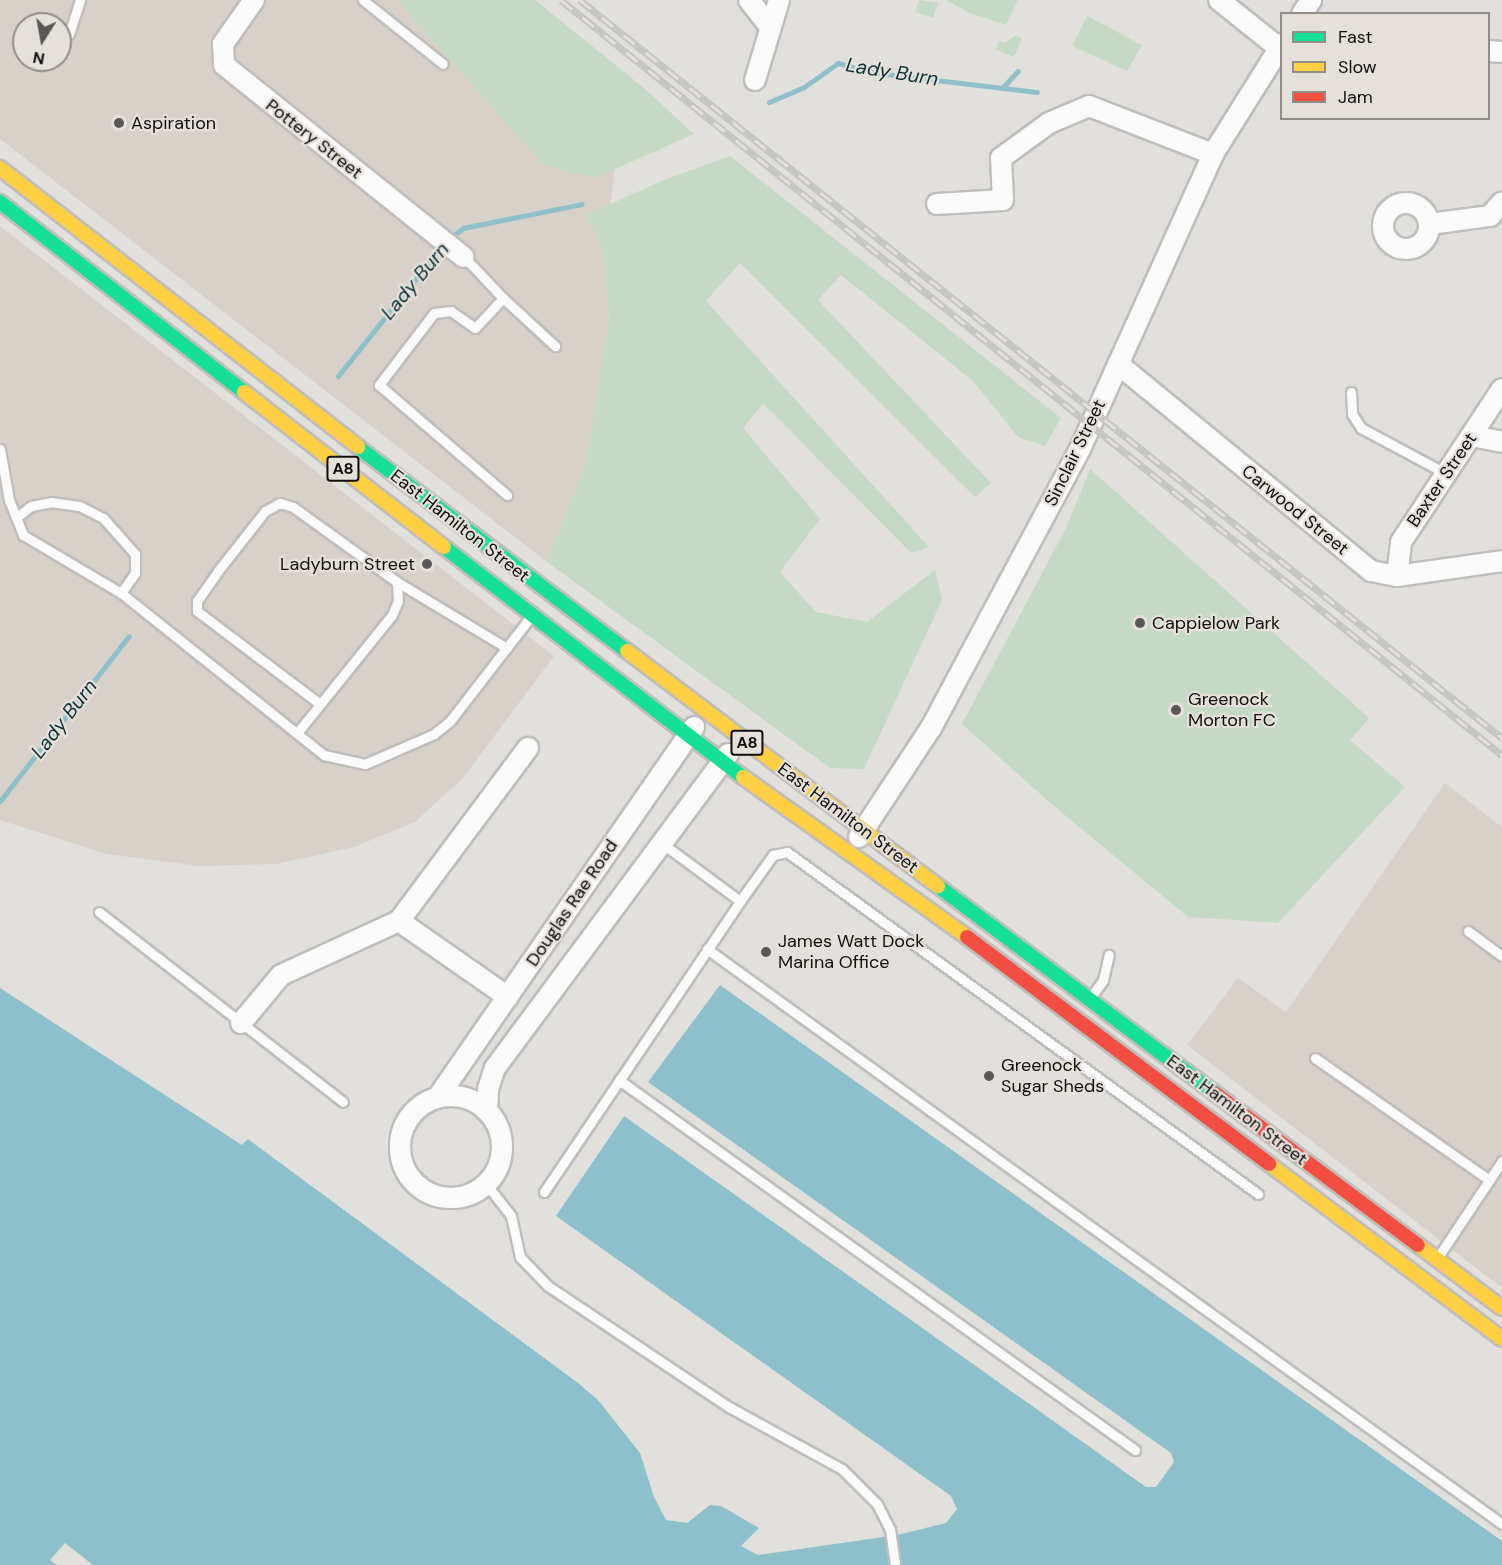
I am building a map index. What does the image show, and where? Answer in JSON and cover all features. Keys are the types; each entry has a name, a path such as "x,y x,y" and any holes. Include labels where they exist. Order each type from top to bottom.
{"highway":[{"name":"East Hamilton Street","path":"0,168 539,604 722,762 849,851 1502,1339"},
{"name":"East Hamilton Street","path":"0,202 539,604 707,709 740,737 1502,1308"},
{"path":"46,238 63,217"},
{"path":"1182,1100 1197,1080"}],"street":[{"name":"Pottery Street","path":"254,0 223,44 224,65 464,257"},
{"path":"749,0 770,27"},
{"path":"755,80 779,0"},
{"path":"1220,0 1280,46"},
{"name":"Sinclair Street","path":"849,851 932,728 1080,449 1213,154 1280,46"},
{"path":"938,204 1003,200 1001,158 1048,123 1089,106 1213,154"},
{"path":"1430,224 1490,216 1502,202"},
{"name":"Carwood Street","path":"1118,364 1363,566 1397,576 1502,561"},
{"name":"Baxter Street","path":"1397,576 1401,542 1502,389"},
{"path":"1472,436 1502,442"},
{"name":"Douglas Rae Road","path":"438,1097 707,709"},
{"name":"Douglas Rae Road","path":"487,1111 488,1089 495,1068 740,737"},
{"path":"241,1023 281,975 399,921 528,748"},
{"path":"399,921 508,997"},
{"path":"438,1097 464,1097 487,1111 499,1128 502,1148 498,1168 487,1185 467,1197 443,1198 422,1190 406,1173 399,1150 403,1127 417,1108 438,1097"}],"lane":[{"path":"72,25 80,0"},
{"path":"363,0 443,64"},
{"path":"464,257 503,298 555,346"},
{"path":"503,298 475,328 451,312 434,313 379,385 507,495"},
{"path":"1351,392 1352,414 1360,428 1447,474"},
{"path":"0,449 9,500 23,535 121,593 324,755 365,764 434,735 450,721 539,604"},
{"path":"17,517 31,506 52,502 79,506 103,519 135,554 135,573 121,593"},
{"path":"320,704 197,611 197,601 266,511 280,503 293,507 397,582 507,648"},
{"path":"297,733 392,615 398,601 397,582"},
{"path":"663,844 740,901"},
{"path":"544,1191 740,901 773,855 787,852 1258,1194"},
{"path":"99,912 343,1102"},
{"path":"1468,931 1502,956"},
{"path":"707,950 1502,1524"},
{"path":"1090,999 1103,980 1109,956"},
{"path":"1315,1058 1490,1180"},
{"path":"619,1080 1135,1450"},
{"path":"1422,1281 1502,1161"},
{"path":"487,1185 511,1216 520,1257 548,1286 729,1407 842,1469 877,1504 890,1529 896,1565"}],"shaded area":[{"path":"0,0 397,0 615,169 604,249 609,323 586,465 547,562 0,139"},
{"path":"0,226 554,656 463,778 415,822 354,847 277,864 199,866 106,854 0,820"},
{"path":"1445,783 1502,827 1502,1288 1187,1045 1238,978 1286,1012"}],"green space":[{"path":"397,0 535,0 644,88 694,134 595,178 544,165"},
{"path":"919,0 938,3 933,18 915,12"},
{"path":"946,0 1018,0 1006,25 970,13"},
{"path":"1087,16 1142,45 1127,71 1072,46"},
{"path":"1015,36 1022,38 1014,57 996,49 998,41 1005,43"},
{"path":"730,156 1061,418 1045,446 1018,437 973,381 841,275 818,300 991,483 975,497 740,263 706,301 929,547 911,553 763,403 743,428 820,519 780,572 816,612 867,622 935,570 942,600 864,769 830,768 547,562 586,465 609,323 604,249 586,215 664,180"},
{"name":"Cappielow Park","path":"1090,469 1369,718 1350,740 1405,787 1278,923 1188,917 1048,801 962,724 1066,528"}],"water":[{"path":"720,985 1502,1541 1502,1565 0,1565 0,988 242,1145 248,1139 578,1383 598,1400 640,1453 654,1497 666,1520 687,1523 710,1505 721,1506 759,1528 741,1546 758,1555 897,1535 946,1523 957,1509 951,1496 556,1216 624,1116 1146,1487 1156,1487 1174,1462 1171,1453 648,1082"}],"pier":[{"path":"65,1543 93,1565 57,1565 50,1560"}],"waterway":[{"name":"Lady Burn","path":"769,102 804,87 838,63 869,72 1037,92"},
{"name":"Lady Burn","path":"1002,88 1018,71"},
{"name":"Lady Burn","path":"449,239 463,228 582,204"},
{"name":"Lady Burn","path":"338,376 442,246"},
{"name":"Lady Burn","path":"0,801 129,636"}],"railway":[{"path":"561,0 1502,755"},
{"path":"580,0 1502,738"}],"traffic: fast":[{"path":"0,202 244,392"},
{"path":"358,447 627,651"},
{"path":"444,547 743,777"},
{"path":"938,886 1216,1094"}],"traffic: slow":[{"path":"0,168 358,447"},
{"path":"244,392 444,547"},
{"path":"627,651 938,886"},
{"path":"743,777 967,937"},
{"path":"1269,1164 1502,1339"},
{"path":"1418,1245 1502,1308"}],"traffic: jam":[{"path":"967,937 1269,1164"},
{"path":"1216,1094 1418,1245"}],"place":[{"name":"Aspiration","path":"119,123"},
{"name":"Ladyburn Street","path":"427,564"},
{"name":"Cappielow Park","path":"1140,623"},
{"name":"Greenock Morton FC","path":"1176,710"},
{"name":"James Watt Dock Marina Office","path":"766,952"},
{"name":"Greenock Sugar Sheds","path":"989,1076"}]}
